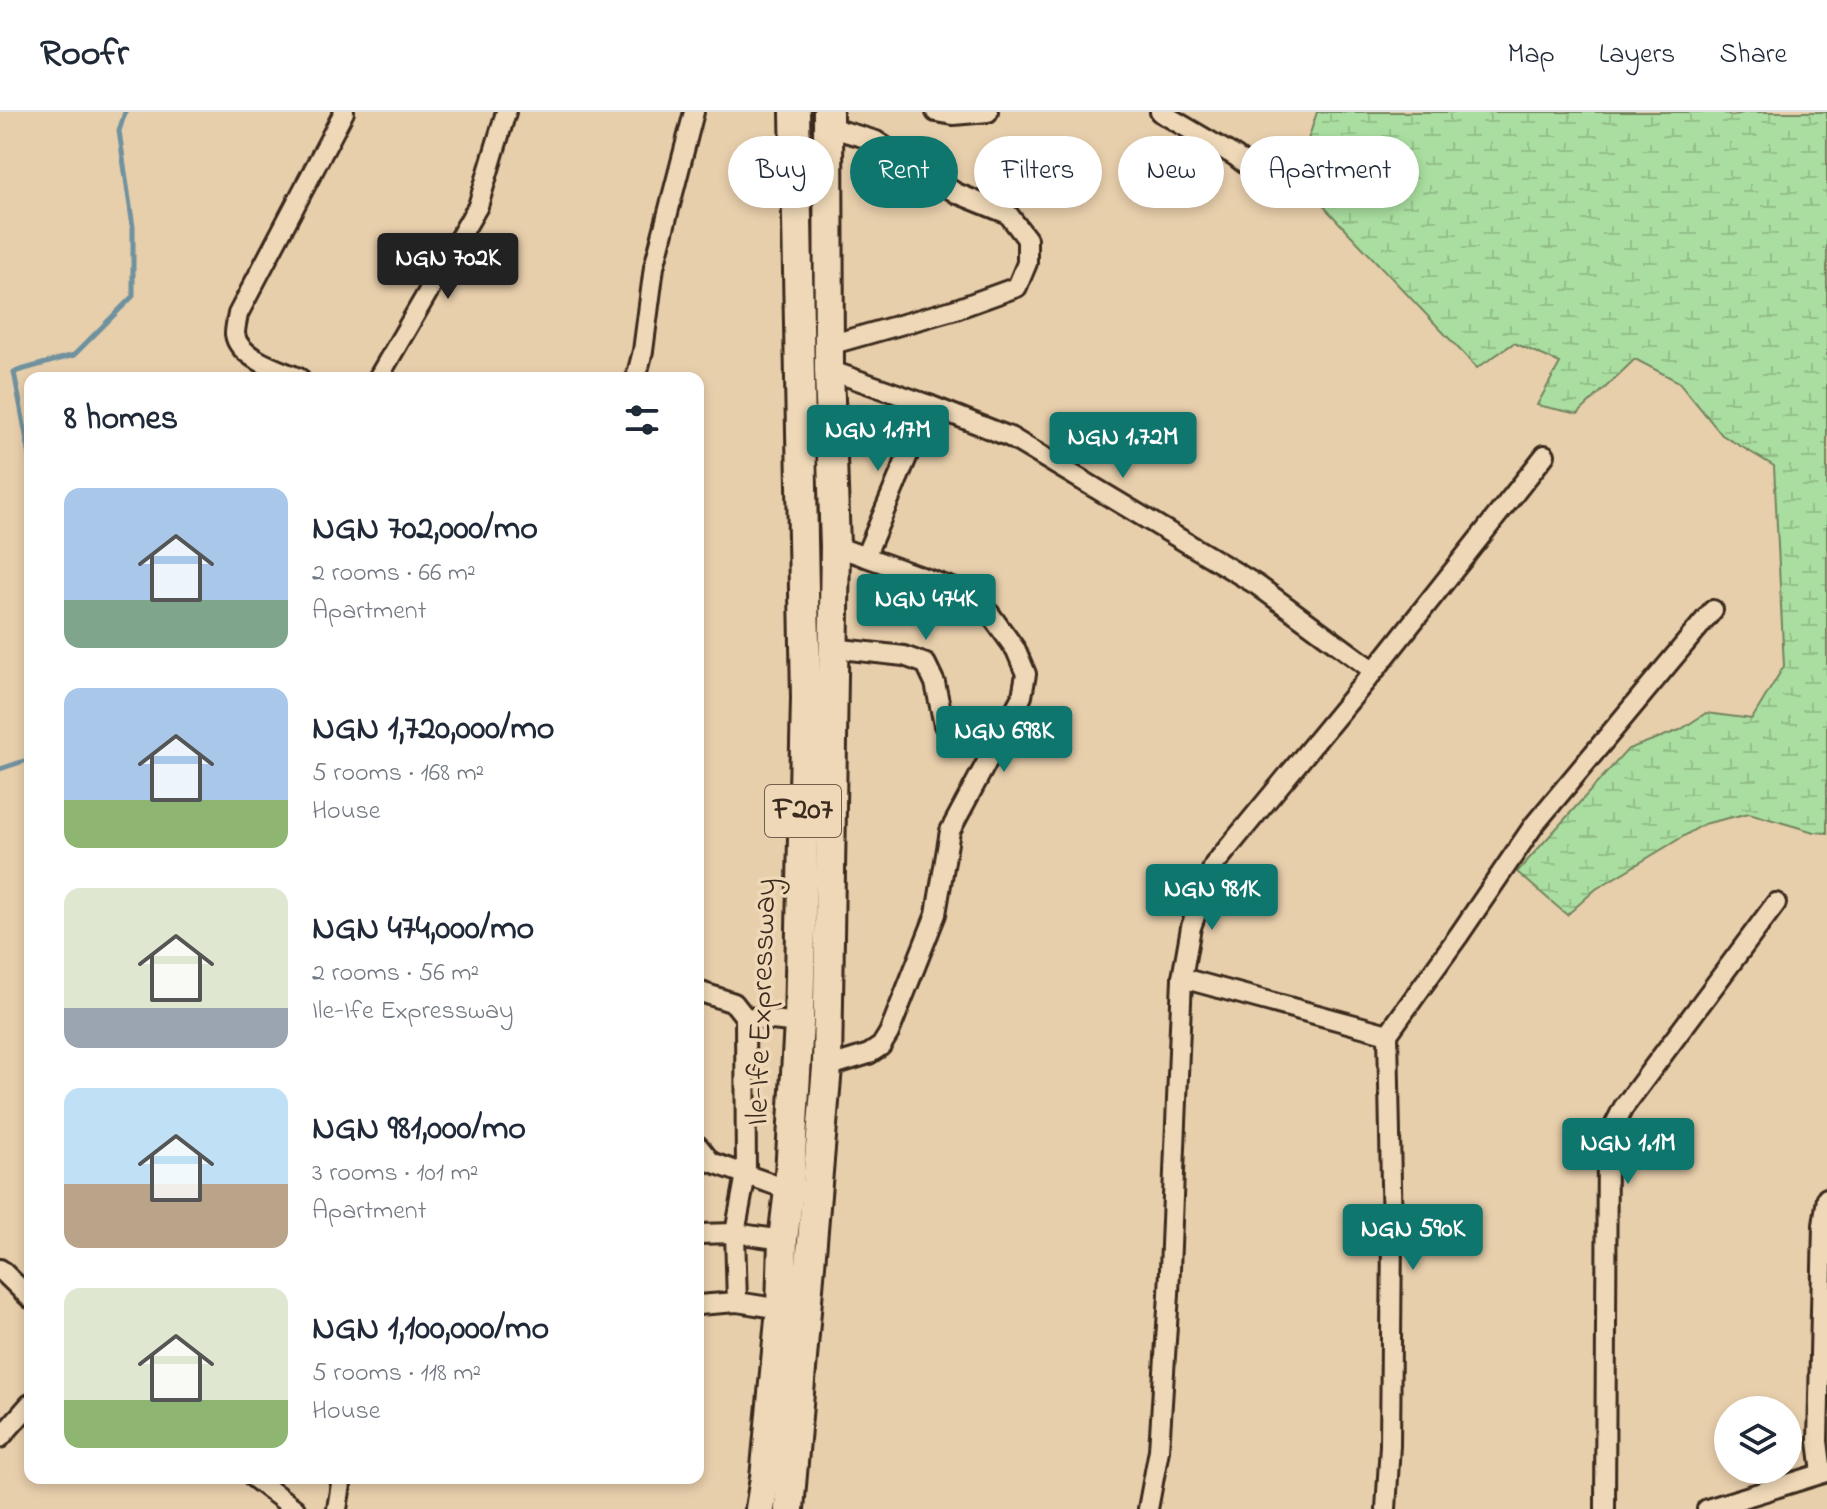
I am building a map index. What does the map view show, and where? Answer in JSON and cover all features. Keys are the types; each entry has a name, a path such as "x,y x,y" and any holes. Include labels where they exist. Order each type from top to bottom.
{"main road":[{"name":"Ile-Ife Expressway","path":"760,1509 781,1309 799,1023 806,698 795,112"},
{"name":"Ile-Ife Expressway","path":"789,1509 827,1067 835,546 829,358 828,119"},
{"path":"796,230 829,237"}],"street":[{"path":"285,372 251,357 239,346 235,333 238,314 344,112"},
{"path":"382,372 478,206 506,112"},
{"path":"638,372 654,267 694,112"},
{"path":"936,112 953,115 988,112"},
{"path":"1160,112 1240,160"},
{"path":"828,119 876,141 956,193 1008,214 1027,239 1027,263 1017,287 829,358"},
{"path":"829,358 929,405 1010,437 1257,585 1374,671"},
{"path":"865,557 929,405"},
{"path":"1148,1509 1159,1450 1170,1278 1182,978 1191,927 1214,865 1374,671 1545,455"},
{"path":"827,1067 869,1054 881,1046 889,1033 936,914 950,831 1022,696 1026,674 1016,650 990,614 961,591 835,546"},
{"path":"1386,1509 1390,1445 1392,1234 1388,1034 1534,825 1713,610"},
{"path":"832,648 904,656 926,664 935,683 944,725"},
{"path":"1605,1509 1607,1142 1623,1108 1776,903"},
{"path":"1182,978 1388,1034"},
{"path":"704,993 734,1003 745,1017 746,1174 735,1233 737,1302"},
{"path":"745,1017 799,1023"},
{"path":"704,1153 711,1162 789,1190"},
{"path":"1707,1509 1825,1473 1818,1426 1823,1225 1827,1198"},
{"path":"704,1234 735,1233 783,1240"},
{"path":"0,1269 24,1292"},
{"path":"704,1305 737,1302 781,1309"},
{"path":"0,1438 24,1411"},
{"path":"262,1484 295,1509"},
{"path":"337,1509 341,1484"}],"green space":[{"path":"1317,112 1722,112 1732,116 1746,112 1827,112 1827,833 1749,813 1704,824 1596,889 1567,915 1517,872 1628,749 1680,730 1706,713 1752,719 1784,666 1774,466 1722,435 1679,382 1635,359 1578,414 1537,405 1560,363 1514,343 1477,368 1326,208 1419,208 1419,136 1309,136"}],"waterway":[{"path":"24,425 14,372 74,355 133,296 133,227 119,131 125,112"},
{"path":"0,769 24,761"}]}
